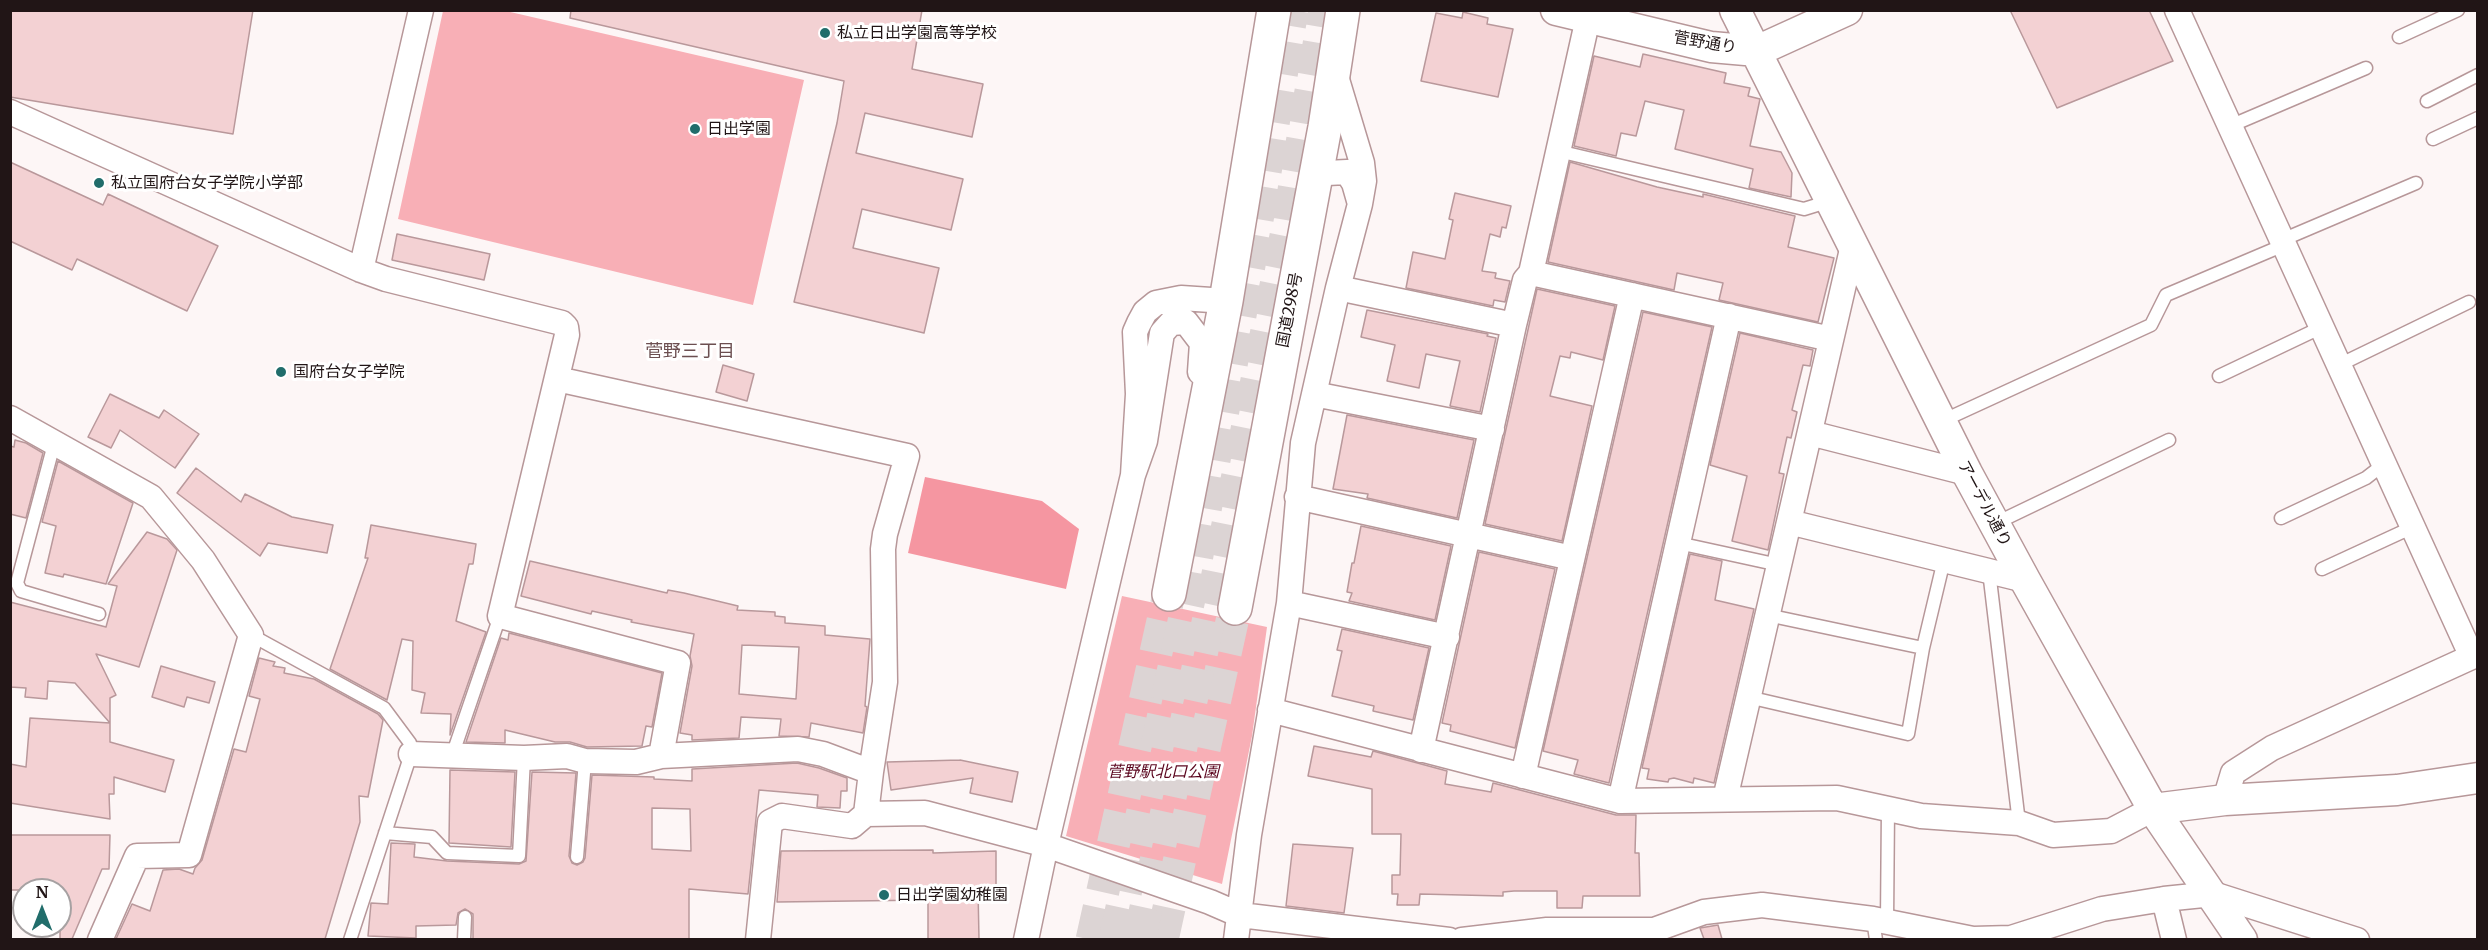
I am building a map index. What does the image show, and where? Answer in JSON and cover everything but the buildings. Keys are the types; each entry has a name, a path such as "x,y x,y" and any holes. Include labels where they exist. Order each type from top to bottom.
{"highway":[{"path":"1169,594 1226,301 1274,10"},
{"name":"国道298号","path":"1235,608 1315,182 1343,10"}],"street":[{"path":"361,270 421,10"},
{"name":"菅野通り","path":"1556,10 1711,47 1757,51 1842,12"},
{"name":"アーデル通り","path":"1736,10 1966,473 2153,809 2242,939"},
{"path":"2177,10 2413,527 2475,655 2272,748 2233,773 2225,800"},
{"path":"1421,750 1514,325 1525,280 1531,273 1588,18"},
{"path":"1236,939 1249,835 1289,603 1297,497 1304,443 1364,182 1362,163 1334,68"},
{"path":"10,112 361,270 386,279 562,323 566,327 567,335 500,616 678,663 661,756"},
{"path":"1315,182 1327,173 1347,172 1354,183 1360,204"},
{"path":"1725,799 1853,245"},
{"path":"1531,273 1831,339"},
{"path":"1338,288 1514,325"},
{"path":"1523,776 1632,295"},
{"path":"1133,475 1138,394 1134,332 1145,312 1156,303 1181,298 1226,301"},
{"path":"1620,801 1729,316"},
{"path":"1026,939 1133,475 1145,441 1162,333 1171,323 1186,322 1202,343 1199,383 1207,400"},
{"path":"557,379 907,456 885,534 883,549 885,682 866,814"},
{"path":"1314,393 1492,429"},
{"path":"10,418 151,496 203,560 251,635 189,855 137,856 100,939"},
{"path":"1810,433 1966,473"},
{"path":"1297,497 1572,558"},
{"path":"1789,522 2025,580"},
{"path":"1289,603 1447,637"},
{"path":"1270,710 1620,801 1838,798 1921,816 2019,822 2053,835 2111,831 2153,809 2225,800 2397,790 2478,778"},
{"path":"411,754 524,758 567,756 585,761 636,762 661,756 798,749 823,754 871,772"},
{"path":"758,939 770,822 782,816 852,825 866,814 925,813 1046,845 1210,902 1240,915 1449,939"},
{"path":"1461,939 1547,930 1655,935 1704,912 1762,905 1879,927 1973,939 2011,938 2102,909 2213,894 2357,939"},
{"path":"2164,899 2174,939"}],"lane":[{"path":"2398,37 2458,10"},
{"path":"2230,126 2366,68"},
{"path":"2427,101 2478,75"},
{"path":"2433,139 2478,118"},
{"path":"1558,151 1804,209 1831,200"},
{"path":"1941,421 2151,325 2166,295 2416,183"},
{"path":"2339,365 2469,302"},
{"path":"2219,376 2322,327"},
{"path":"1994,524 2169,440"},
{"path":"54,444 17,583 21,591 99,614"},
{"path":"2281,518 2366,478 2384,464"},
{"path":"2322,569 2413,527"},
{"path":"1678,543 1779,565"},
{"path":"1748,697 1908,734 1923,648 1944,560"},
{"path":"1989,571 2019,822"},
{"path":"1767,615 1923,648"},
{"path":"452,756 500,616"},
{"path":"251,635 384,708 410,743 411,754 351,939"},
{"path":"385,833 432,837 447,853 519,856 524,758"},
{"path":"578,858 585,761"},
{"path":"1879,927 1888,808"},
{"path":"464,939 465,917"}],"green space":[{"path":"443,11 506,11 804,80 753,305 398,219"},
{"name":"菅野駅北口公園","path":"1122,596 1267,627 1252,736 1222,884 1066,836"}],"shaded area":[{"path":"925,477 1042,501 1079,529 1066,589 908,553"}],"tunnel":[{"path":"1115,940 1190,594 1292,10"},
{"path":"1139,940 1212,604 1287,231 1325,10"},
{"path":"1092,940 1169,594"},
{"path":"1162,940 1235,608"}],"place":[{"name":"私立日出学園高等学校","path":"825,33"},
{"name":"日出学園","path":"695,129"},
{"name":"私立国府台女子学院小学部","path":"99,183"},
{"name":"国府台女子学院","path":"281,372"},
{"name":"日出学園幼稚園","path":"884,895"}],"district":[{"name":"菅野三丁目","path":"690,352"}]}
